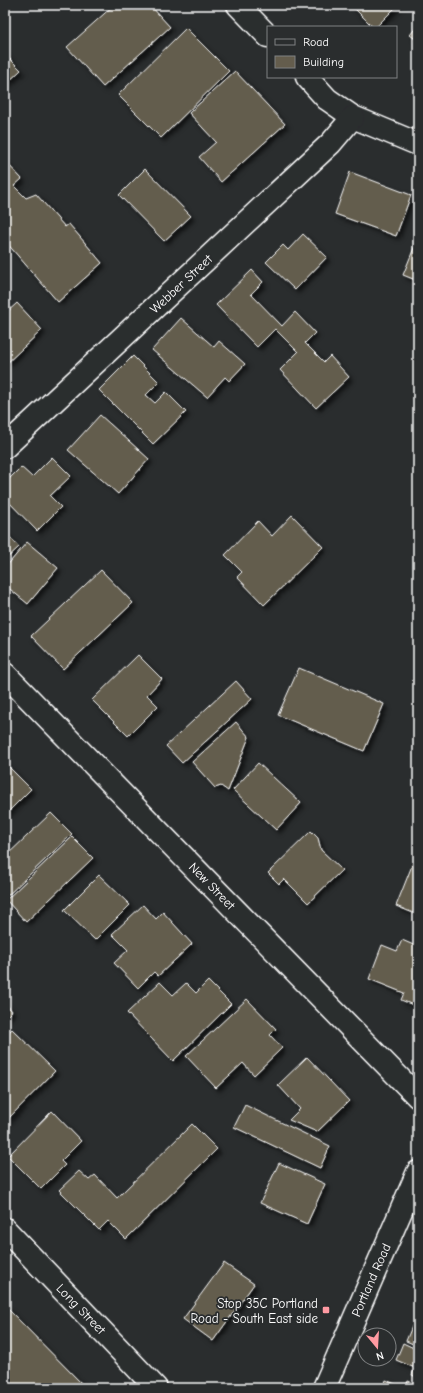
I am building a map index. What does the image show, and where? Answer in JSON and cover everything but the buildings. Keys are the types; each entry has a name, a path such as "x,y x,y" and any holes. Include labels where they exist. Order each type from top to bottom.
{"street":[{"path":"238,5 267,35"},
{"path":"308,78 327,99 353,117 418,144"},
{"name":"Webber Street","path":"5,447 326,149 353,117"},
{"name":"New Street","path":"5,674 418,1097"},
{"name":"Portland Road","path":"324,1388 418,1172"},
{"name":"Long Street","path":"5,1229 156,1388"}],"place":[{"name":"Stop 35C Portland Road - South East side","path":"326,1310"}]}
